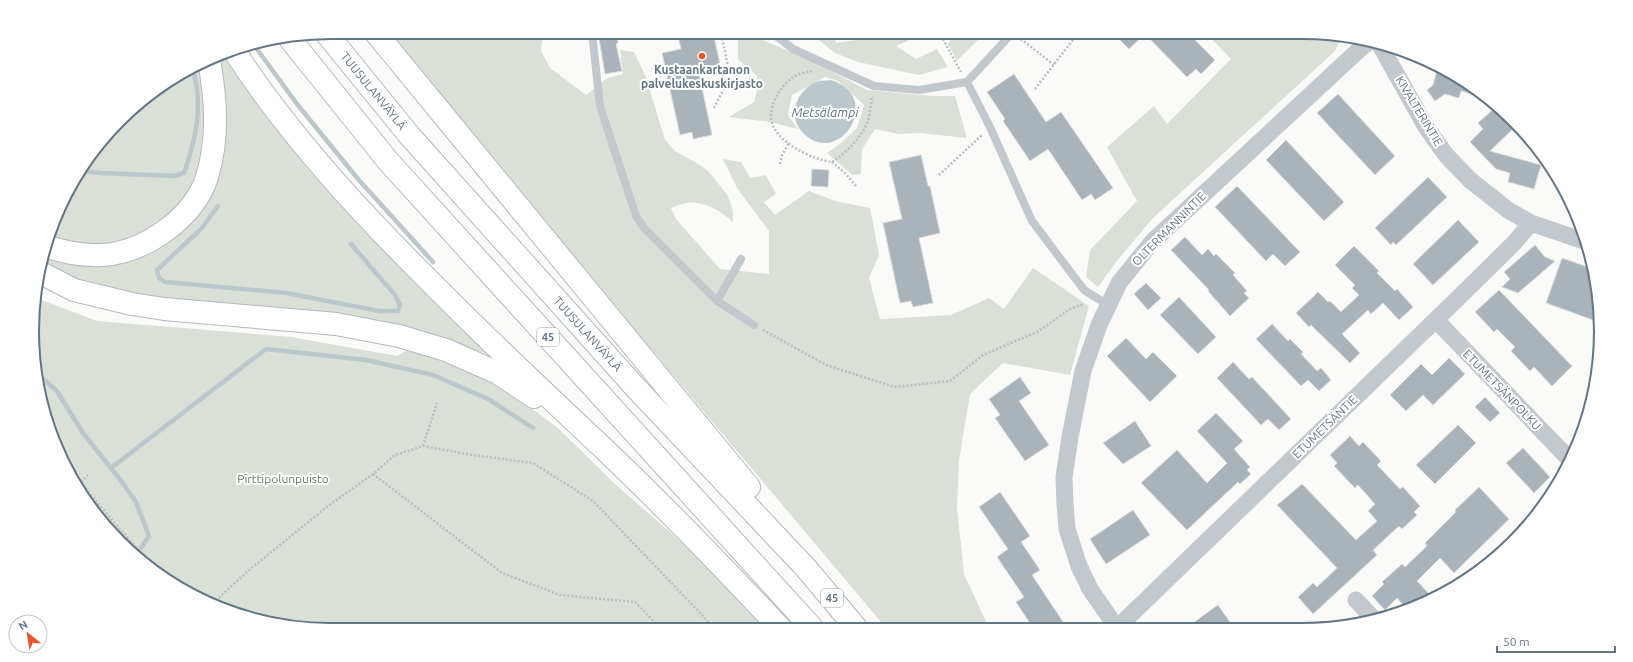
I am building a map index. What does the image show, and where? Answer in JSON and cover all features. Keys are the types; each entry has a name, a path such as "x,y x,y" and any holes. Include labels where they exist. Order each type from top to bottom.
{"highway":[{"name":"TUUSULANVÄYLÄ","path":"331,39 409,135 635,387 806,568 852,623"},
{"path":"381,39 753,492 806,568"},
{"name":"45","path":"292,41 388,161 808,623"},
{"path":"236,54 248,72 303,144 372,222 492,343 606,450 727,572 774,623"},
{"path":"51,248 81,255 120,253 163,233 182,216 198,195 206,178 212,154 216,122 214,87 210,65"},
{"path":"45,275 74,290 164,310 336,324 398,336 446,350 498,373 606,450"}],"street":[{"name":"OLTERMANNINTIE","path":"1114,623 1090,589 1072,548 1067,529 1064,484 1067,455 1083,370 1102,302 1152,242 1364,46"},
{"name":"KIVALTERINTIE","path":"1383,50 1426,127 1446,155 1486,193 1508,210 1531,223 1580,240"},
{"name":"ETUMETSÄNTIE","path":"1122,623 1436,320 1514,243 1531,223"},
{"name":"ETUMETSÄNPOLKU","path":"1436,320 1566,456"},
{"path":"1356,600 1370,615"}],"lane":[{"path":"593,39 600,106 636,216 644,228 717,301 754,325"},
{"path":"780,39 793,49 874,86 919,90 967,82 1007,39"},
{"path":"967,82 990,127 1032,221 1084,290 1102,302"},
{"path":"717,301 741,259"}],"path":[{"path":"714,108 730,76 722,39"},
{"path":"943,39 967,82"},
{"path":"1022,39 1054,65"},
{"path":"1035,89 1074,39"},
{"path":"832,67 806,72 792,77 781,88 773,103 772,121 777,133 789,143 805,154 818,160 832,162 846,174 856,186"},
{"path":"832,162 843,155 855,142 868,121 874,86"},
{"path":"939,175 990,127"},
{"path":"780,164 782,155 789,143"},
{"path":"754,325 826,365 895,387 950,381 983,354 1039,331 1070,309 1102,302"},
{"path":"423,446 436,403"},
{"path":"216,600 248,571 328,506 373,474 395,456 423,446 473,455 533,463 593,501 709,623"},
{"path":"373,474 502,573 560,595 635,602 655,623"},
{"path":"81,482 88,475"},
{"path":"86,490 141,553"}],"green space":[{"path":"394,39 542,39 541,51 550,68 586,95 607,78 623,74 620,50 634,52 645,75 665,140 675,151 708,171 728,196 733,211 733,222 717,210 699,203 680,204 671,208 676,219 720,269 769,274 769,231 737,188 723,159 741,162 750,178 766,175 776,194 764,202 775,215 809,191 835,201 870,208 879,255 869,278 880,319 951,315 989,298 1004,309 1033,268 1089,306 1070,375 1003,363 970,394 959,460 957,508 964,574 987,623 882,623 494,163"},
{"path":"738,39 760,39 816,63 867,90 932,96 955,96 967,138 920,133 899,134 875,129 862,149 861,174 852,175 827,153 841,143 857,128 864,105 838,81 825,77 792,95 788,115 798,129 770,122 729,117 754,102 757,90 757,76 738,59"},
{"path":"818,39 834,39 837,43 862,39 910,39 896,46 916,59 937,49 948,67 919,75 858,62 835,53"},
{"path":"951,39 979,39 957,61 948,44"},
{"path":"1212,39 1302,39 1340,41 1335,51 1153,218 1116,262 1098,287 1086,277 1090,250 1137,201 1107,147 1154,106 1167,124 1231,59"},
{"path":"231,56 494,356 414,331 133,295 74,280 47,266 49,255 84,263 200,206 214,63"},
{"path":"202,69 207,130 199,168 192,184 182,200 172,212 149,229 118,242 104,244 78,244 54,238 61,219 78,185 99,153 111,138 138,111 169,88"},
{"name":"Pirttipolunpuisto","path":"41,300 97,321 291,337 397,356 409,349 455,363 506,388 559,429 616,485 710,567 768,623 331,623 293,621 255,613 219,601 185,584 153,563 138,551 111,524 99,509 78,477 61,443 49,407 41,369 39,331"}],"water":[{"name":"Metsälampi","path":"831,80 848,90 854,99 856,106 854,121 846,133 834,141 827,143 814,141 808,138 798,126 795,119 796,104 803,91 809,86 818,81"}],"building":[{"path":"599,39 618,39 618,43 616,44 622,71 605,74"},
{"path":"679,39 715,39 720,64 698,69 712,135 693,139 692,132 680,135 662,53 681,49"},
{"path":"1119,39 1140,39 1129,49"},
{"path":"1150,39 1194,39 1215,60 1201,74 1196,69 1187,77"},
{"path":"1436,72 1473,94 1461,91 1459,98 1445,94 1435,101 1427,90 1433,85"},
{"path":"1014,74 1046,122 1061,112 1113,188 1095,200 1091,194 1082,200 1048,149 1030,161 1003,121 1005,119 987,92"},
{"path":"1338,94 1395,156 1375,175 1317,113"},
{"path":"1493,109 1513,129 1490,151 1541,165 1534,189 1508,182 1510,173 1496,169 1470,142 1483,129 1478,123"},
{"path":"1286,140 1344,202 1324,221 1266,160"},
{"path":"921,155 928,186 930,186 940,233 919,238 933,303 913,307 911,301 900,303 883,223 902,219 889,162"},
{"path":"812,169 829,170 828,187 811,186"},
{"path":"1428,177 1447,197 1396,245 1393,242 1391,245 1375,228"},
{"path":"1237,186 1300,252 1285,266 1273,254 1266,261 1215,207"},
{"path":"1458,220 1479,242 1433,285 1413,264"},
{"path":"1185,237 1202,255 1208,249 1214,256 1216,254 1235,273 1233,275 1247,291 1244,293 1249,298 1230,316 1208,291 1209,290 1171,250"},
{"path":"1535,245 1545,257 1555,261 1518,293 1502,287 1510,279 1504,272"},
{"path":"1354,246 1379,271 1377,273 1395,291 1397,289 1413,307 1399,320 1383,303 1371,314 1368,310 1342,334 1360,353 1350,363 1311,325 1309,327 1296,313 1318,292 1341,312 1359,295 1352,288 1355,285 1335,265"},
{"path":"1562,258 1586,267 1592,293 1593,320 1546,303"},
{"path":"1146,283 1161,298 1148,310 1134,294"},
{"path":"1499,290 1572,366 1552,386 1534,367 1530,371 1511,351 1515,347 1497,329 1494,332 1475,312"},
{"path":"1179,297 1216,337 1198,354 1160,315"},
{"path":"1272,324 1288,341 1290,339 1303,352 1301,354 1317,371 1321,368 1331,380 1319,391 1308,380 1301,386 1256,339"},
{"path":"1126,338 1146,359 1153,352 1177,376 1150,402 1107,356"},
{"path":"1449,358 1465,374 1433,405 1423,395 1406,411 1390,395 1421,364 1432,375"},
{"path":"1233,362 1249,379 1252,377 1291,419 1279,430 1268,419 1261,425 1217,378"},
{"path":"1020,377 1031,393 1019,401 1049,445 1025,461 995,418 1000,415 989,399"},
{"path":"1485,397 1500,413 1490,422 1475,407"},
{"path":"1216,413 1243,441 1234,449 1250,467 1247,470 1251,474 1240,484 1238,482 1187,530 1141,483 1177,450 1207,483 1227,463 1197,431"},
{"path":"1135,421 1151,446 1123,464 1103,443"},
{"path":"1458,425 1476,443 1435,484 1416,465"},
{"path":"1350,436 1359,446 1363,442 1381,461 1377,465 1400,489 1403,487 1420,506 1414,512 1417,515 1402,529 1399,526 1373,550 1377,555 1313,614 1298,597 1313,583 1317,587 1337,568 1277,505 1302,484 1356,540 1377,521 1368,511 1375,504 1358,485 1355,488 1334,466 1337,463 1330,455"},
{"path":"1523,448 1550,477 1534,493 1506,463"},
{"path":"1479,487 1509,519 1454,573 1440,558 1417,581 1429,594 1403,605 1397,598 1385,610 1372,596 1384,584 1382,582 1402,564 1405,567 1427,546 1425,543 1456,512 1455,510"},
{"path":"1000,492 1030,536 1021,542 1040,570 1032,575 1064,623 1030,623 1016,602 1024,597 997,557 1008,549 979,507"},
{"path":"1133,510 1150,535 1106,564 1090,539"},
{"path":"1218,605 1231,623 1193,623"}],"waterway":[{"path":"257,49 297,104 358,179 433,262"},
{"path":"86,172 174,176 184,173 192,147 197,121 198,94 194,73"},
{"path":"218,206 201,229 157,270 159,278 165,282 286,293 379,311 398,311 400,305 395,295 351,244"},
{"path":"111,468 266,349 366,360 433,375 488,399 533,428"},
{"path":"43,379 57,391 83,433 136,502 149,536 141,548"}],"place":[{"name":"Kustaankartanon palvelukeskuskirjasto","path":"702,56"}]}
